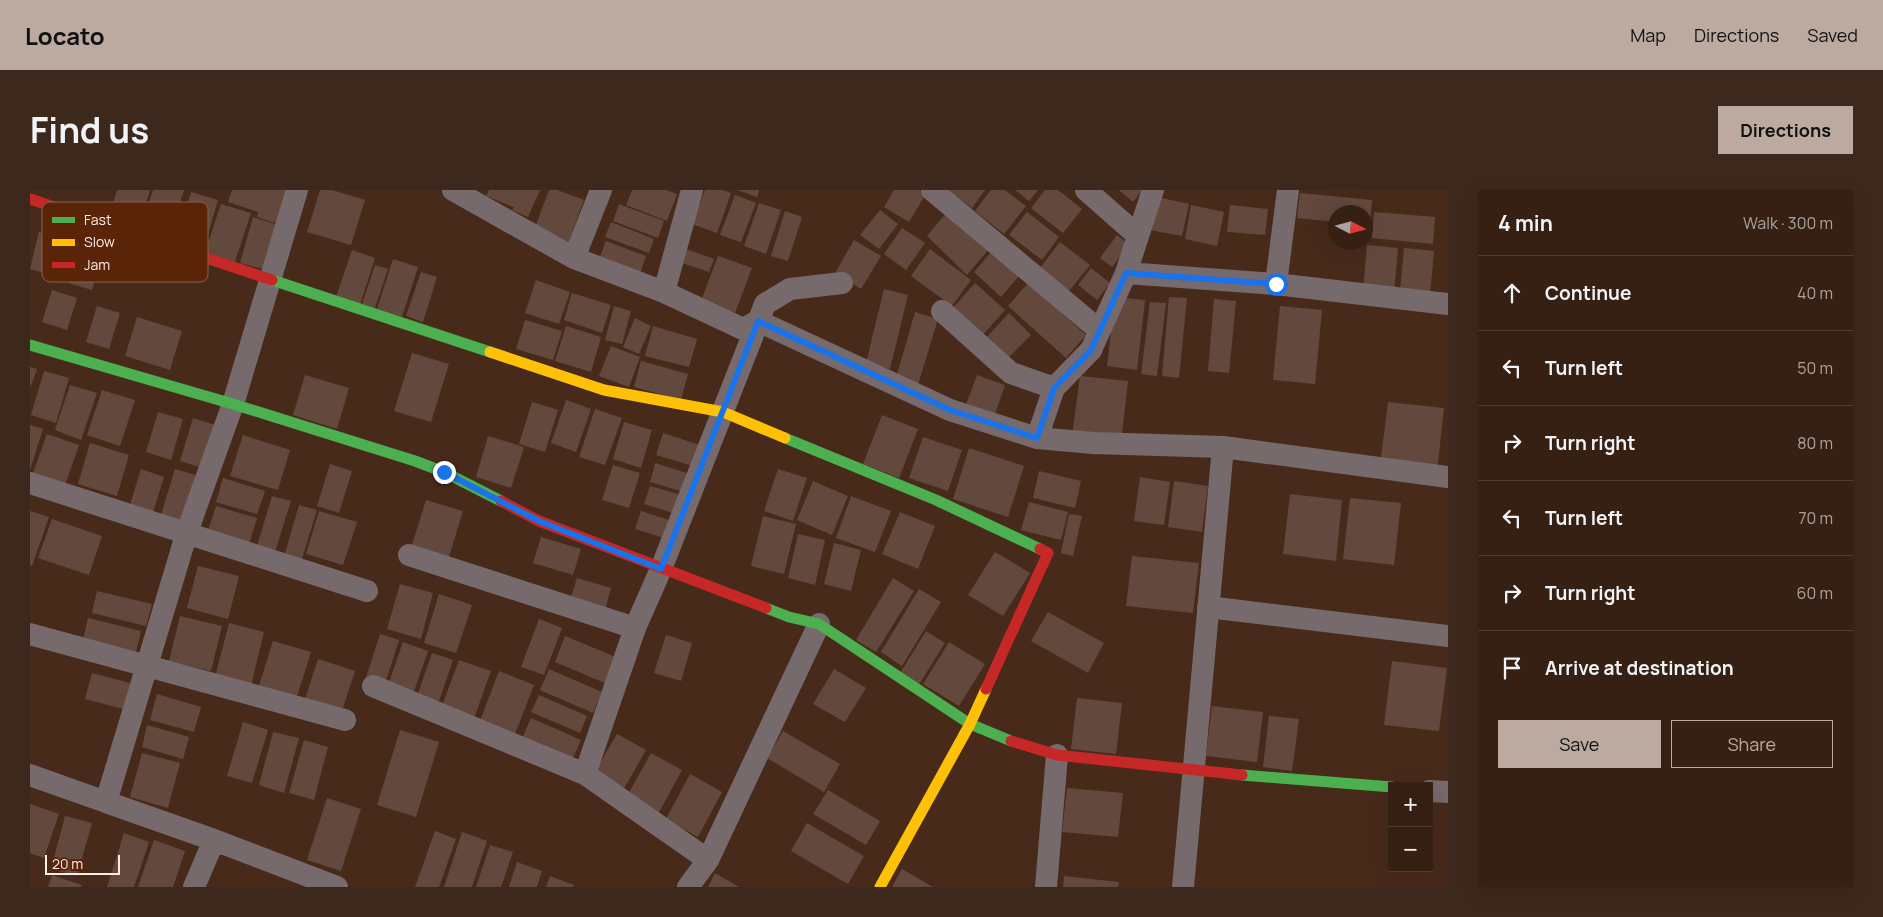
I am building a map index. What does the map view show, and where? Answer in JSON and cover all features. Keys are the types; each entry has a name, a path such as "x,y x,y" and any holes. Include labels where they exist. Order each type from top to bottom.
{"street":[{"path":"106,802 145,666 187,532 233,404 297,190"},
{"path":"452,190 574,258 664,292 743,329 758,321"},
{"path":"574,258 601,190"},
{"path":"664,292 692,190"},
{"path":"932,190 1099,330"},
{"path":"1086,190 1137,235"},
{"path":"1037,438 1054,388 1091,350 1126,273 1153,190"},
{"path":"1276,284 1288,190"},
{"path":"30,199 42,203"},
{"path":"208,258 604,390 723,412 936,500 1048,553 970,724 880,887"},
{"path":"1126,273 1447,298"},
{"path":"585,774 636,628 765,304 790,289 842,283"},
{"path":"942,311 1011,373 1054,388"},
{"path":"758,321 950,410 1037,438 1093,443 1223,448 1448,477"},
{"path":"30,345 233,404 415,460 444,472 539,521 788,618 820,624 970,724 1006,739 1057,755 1388,788"},
{"path":"1183,887 1223,448"},
{"path":"30,483 366,591"},
{"path":"409,555 636,628"},
{"path":"1208,607 1448,636"},
{"path":"688,887 708,860 820,624"},
{"path":"30,634 345,720"},
{"path":"373,686 585,774 708,860"},
{"path":"1046,887 1057,755"},
{"path":"30,776 214,840 337,887"},
{"path":"1433,791 1448,792"},
{"path":"194,887 214,840"}],"building":[{"path":"117,190 150,190 146,202 113,202"},
{"path":"153,190 184,190 180,202 149,202"},
{"path":"232,190 289,190 278,224 257,217 258,212 228,202"},
{"path":"320,190 332,190 365,200 351,245 307,232"},
{"path":"489,190 540,190 528,217 512,210 514,207 486,196"},
{"path":"549,190 557,190 584,200 568,243 534,230"},
{"path":"632,190 666,190 677,194 667,221 626,205"},
{"path":"705,190 722,190 731,193 717,233 692,224"},
{"path":"737,190 759,190 757,197"},
{"path":"894,190 919,190 926,194 909,222 884,207"},
{"path":"949,190 985,190 972,208"},
{"path":"991,190 1005,190 1026,206 1004,234 975,211"},
{"path":"1015,190 1038,190 1029,201"},
{"path":"1045,190 1058,190 1082,209 1063,233 1031,208"},
{"path":"1119,190 1142,190 1133,202"},
{"path":"191,192 218,200 208,235 208,202 188,202"},
{"path":"1300,193 1372,200 1372,205 1328,205 1328,221 1297,218"},
{"path":"735,195 756,203 741,242 720,235"},
{"path":"1157,197 1189,204 1182,236 1150,230"},
{"path":"759,203 781,210 766,254 744,246"},
{"path":"221,204 251,213 235,262 208,253 208,243"},
{"path":"619,204 664,221 658,238 613,221"},
{"path":"1191,205 1224,212 1217,246 1185,239"},
{"path":"1230,205 1268,209 1265,235 1227,232"},
{"path":"880,210 898,224 879,249 860,235"},
{"path":"785,211 802,217 788,261 771,256"},
{"path":"948,211 988,250 967,275 927,236"},
{"path":"1027,212 1059,237 1042,260 1009,235"},
{"path":"1374,212 1435,217 1433,244 1373,238"},
{"path":"253,217 281,226 267,270 240,263"},
{"path":"611,222 654,239 649,253 605,237"},
{"path":"902,228 925,243 906,270 884,254"},
{"path":"39,232 42,233 42,273 30,269"},
{"path":"1117,235 1129,245 1112,267 1100,258"},
{"path":"854,240 881,256 861,289 835,273"},
{"path":"606,241 646,256 638,279 597,264"},
{"path":"1060,242 1090,265 1069,291 1040,268"},
{"path":"1373,246 1398,248 1394,293 1363,290 1367,250 1373,250"},
{"path":"684,248 714,259 709,272 679,262"},
{"path":"1404,248 1434,251 1430,294 1400,291"},
{"path":"930,249 971,280 952,306 911,276"},
{"path":"352,250 375,258 360,305 336,297"},
{"path":"993,250 1020,275 1001,297 974,272"},
{"path":"718,256 752,268 735,313 701,301"},
{"path":"393,259 418,267 402,317 377,309"},
{"path":"375,265 388,269 375,308 362,304"},
{"path":"1091,268 1110,283 1097,300 1078,285"},
{"path":"421,272 437,277 423,322 406,316"},
{"path":"536,280 570,292 559,324 525,313"},
{"path":"68,282 94,282 92,290"},
{"path":"975,283 1005,310 981,337 951,310"},
{"path":"1028,283 1086,335 1066,358 1008,306"},
{"path":"884,289 908,295 890,369 866,363"},
{"path":"52,290 77,298 67,330 42,322"},
{"path":"572,293 611,305 602,333 564,320"},
{"path":"1115,297 1145,300 1137,370 1107,366"},
{"path":"1169,297 1187,298 1179,378 1162,376"},
{"path":"1214,299 1236,301 1229,373 1208,371"},
{"path":"1150,302 1166,303 1157,376 1141,374"},
{"path":"97,306 120,313 109,349 86,342"},
{"path":"614,306 631,311 622,344 605,340"},
{"path":"1280,306 1322,310 1315,384 1273,380"},
{"path":"915,312 938,319 918,385 896,378"},
{"path":"1009,313 1031,335 1005,361 984,340"},
{"path":"137,317 182,331 170,370 125,356"},
{"path":"635,318 651,326 639,354 623,347"},
{"path":"525,320 562,331 553,360 516,349"},
{"path":"566,326 601,337 591,372 555,361"},
{"path":"653,326 697,339 689,367 645,356"},
{"path":"611,346 640,357 629,387 599,376"},
{"path":"412,353 449,364 431,422 394,411"},
{"path":"641,361 688,374 681,400 634,387"},
{"path":"30,367 37,369 30,388"},
{"path":"44,371 69,378 56,423 31,415"},
{"path":"305,375 349,388 337,429 293,415"},
{"path":"977,375 1005,385 993,420 964,410"},
{"path":"1080,376 1128,381 1121,443 1072,437"},
{"path":"70,385 97,393 81,440 55,430"},
{"path":"102,390 135,400 120,446 87,435"},
{"path":"566,400 591,409 576,452 551,443"},
{"path":"532,402 558,410 545,452 519,444"},
{"path":"1388,402 1444,408 1437,472 1380,465"},
{"path":"595,409 622,418 605,465 579,457"},
{"path":"158,412 183,419 171,460 146,452"},
{"path":"882,415 918,429 899,478 863,464"},
{"path":"193,418 215,425 202,468 180,461"},
{"path":"624,422 652,430 641,468 613,459"},
{"path":"30,425 43,429 30,470"},
{"path":"663,433 703,446 696,467 656,455"},
{"path":"47,434 79,445 64,488 32,476"},
{"path":"243,435 290,450 278,490 230,476"},
{"path":"488,436 524,447 511,488 476,477"},
{"path":"923,437 962,450 948,491 909,478"},
{"path":"90,443 129,455 117,496 78,484"},
{"path":"969,448 1024,466 1008,517 953,499"},
{"path":"655,463 693,475 687,493 650,482"},
{"path":"330,464 352,471 339,513 317,506"},
{"path":"613,465 640,473 629,508 602,500"},
{"path":"141,469 164,477 152,516 129,508"},
{"path":"175,469 199,476 184,526 160,518"},
{"path":"778,469 807,478 793,521 764,511"},
{"path":"1039,471 1081,481 1075,508 1033,498"},
{"path":"1140,477 1170,482 1164,525 1134,521"},
{"path":"223,478 265,491 257,514 216,502"},
{"path":"813,481 848,496 832,535 797,520"},
{"path":"1174,481 1208,486 1202,532 1168,527"},
{"path":"650,486 682,495 676,514 644,504"},
{"path":"1290,494 1342,500 1336,561 1283,554"},
{"path":"272,496 291,501 275,552 257,546"},
{"path":"851,496 891,511 875,552 836,538"},
{"path":"1350,498 1401,503 1394,565 1343,559"},
{"path":"426,500 463,511 449,557 412,545"},
{"path":"1029,502 1068,512 1061,540 1021,530"},
{"path":"299,505 317,510 300,565 283,560"},
{"path":"216,506 257,518 248,547 207,534"},
{"path":"30,511 49,517 32,566 30,565"},
{"path":"319,511 357,522 343,565 306,554"},
{"path":"641,511 672,521 667,539 635,529"},
{"path":"900,512 935,526 918,569 882,554"},
{"path":"1069,514 1082,516 1073,556 1061,553"},
{"path":"763,516 796,524 784,574 751,566"},
{"path":"52,519 102,536 89,575 38,558"},
{"path":"798,534 825,540 815,585 788,578"},
{"path":"541,537 581,549 573,575 533,563"},
{"path":"834,543 861,550 851,591 824,584"},
{"path":"995,552 1030,573 1003,616 968,595"},
{"path":"1132,556 1199,563 1193,613 1126,606"},
{"path":"198,566 239,576 228,619 187,608"},
{"path":"577,578 611,588 605,610 570,600"},
{"path":"893,578 914,591 876,652 856,640"},
{"path":"400,584 433,593 421,639 387,629"},
{"path":"919,589 941,602 902,666 881,652"},
{"path":"97,591 152,604 146,626 92,613"},
{"path":"439,594 472,605 456,653 424,643"},
{"path":"1048,612 1104,643 1088,673 1031,641"},
{"path":"180,616 222,626 211,671 169,661"},
{"path":"88,618 141,631 136,652 83,639"},
{"path":"539,619 562,628 544,675 521,667"},
{"path":"229,623 264,632 251,686 215,677"},
{"path":"926,631 945,643 918,686 899,675"},
{"path":"380,634 399,640 384,687 365,681"},
{"path":"666,635 692,643 681,681 654,673"},
{"path":"565,636 618,658 607,684 555,662"},
{"path":"273,641 311,652 296,700 258,689"},
{"path":"403,642 428,651 412,697 387,688"},
{"path":"949,642 985,664 959,706 923,684"},
{"path":"432,653 453,660 436,710 415,702"},
{"path":"318,659 355,671 340,717 303,705"},
{"path":"459,660 491,671 473,721 441,709"},
{"path":"1392,661 1447,668 1439,731 1384,725"},
{"path":"549,669 602,692 593,713 540,690"},
{"path":"834,669 866,688 845,722 813,704"},
{"path":"499,671 534,685 515,734 480,721"},
{"path":"92,673 130,683 123,709 85,699"},
{"path":"157,694 201,707 194,732 150,720"},
{"path":"539,695 587,716 580,733 531,712"},
{"path":"1077,698 1122,703 1116,754 1071,749"},
{"path":"1212,706 1263,712 1257,762 1206,756"},
{"path":"1269,716 1299,719 1292,771 1263,767"},
{"path":"531,718 581,740 570,765 520,743"},
{"path":"243,722 268,730 252,783 227,776"},
{"path":"147,725 189,737 183,759 142,747"},
{"path":"400,730 439,742 416,817 377,805"},
{"path":"783,731 840,764 824,792 767,758"},
{"path":"273,732 299,738 284,793 259,785"},
{"path":"617,734 646,750 622,792 593,775"},
{"path":"304,740 328,747 314,800 289,793"},
{"path":"142,753 180,763 168,808 130,797"},
{"path":"651,753 682,770 657,816 626,798"},
{"path":"690,774 722,792 698,837 666,819"},
{"path":"1067,788 1123,793 1118,837 1062,832"},
{"path":"828,790 880,821 866,845 813,814"},
{"path":"327,798 361,809 341,871 307,860"},
{"path":"30,804 59,814 44,858 30,853"},
{"path":"65,816 92,823 77,876 51,869"},
{"path":"807,823 864,856 848,884 791,851"},
{"path":"435,831 456,839 439,887 415,887"},
{"path":"462,832 487,841 472,887 444,887"},
{"path":"124,833 149,842 134,887 107,887"},
{"path":"154,840 185,851 173,887 138,887"},
{"path":"490,845 513,852 501,887 476,887"},
{"path":"517,862 542,871 537,887 509,887"},
{"path":"902,869 933,887 892,887"},
{"path":"715,873 739,887 708,887"},
{"path":"52,875 82,885 81,887 48,887"},
{"path":"550,876 574,885 573,887 546,887"},
{"path":"1064,876 1119,882 1118,887 1063,887"}],"traffic: fast":[{"path":"272,280 490,352"},
{"path":"30,345 233,404 415,461 444,472 501,501"},
{"path":"785,438 936,500 1040,549"},
{"path":"766,608 789,617 819,624 970,724 1011,741"},
{"path":"1242,775 1388,787"}],"traffic: slow":[{"path":"490,352 604,390 723,412 785,438"},
{"path":"880,887 970,724 986,689"}],"traffic: jam":[{"path":"30,199 42,203"},
{"path":"208,259 272,280"},
{"path":"501,501 539,521 766,608"},
{"path":"986,689 1048,553 1040,549"},
{"path":"1011,741 1057,755 1242,775"}],"route":[{"path":"444,472 539,521 661,569 758,321 950,410 1037,438 1054,388 1091,350 1126,273 1276,284"}]}
